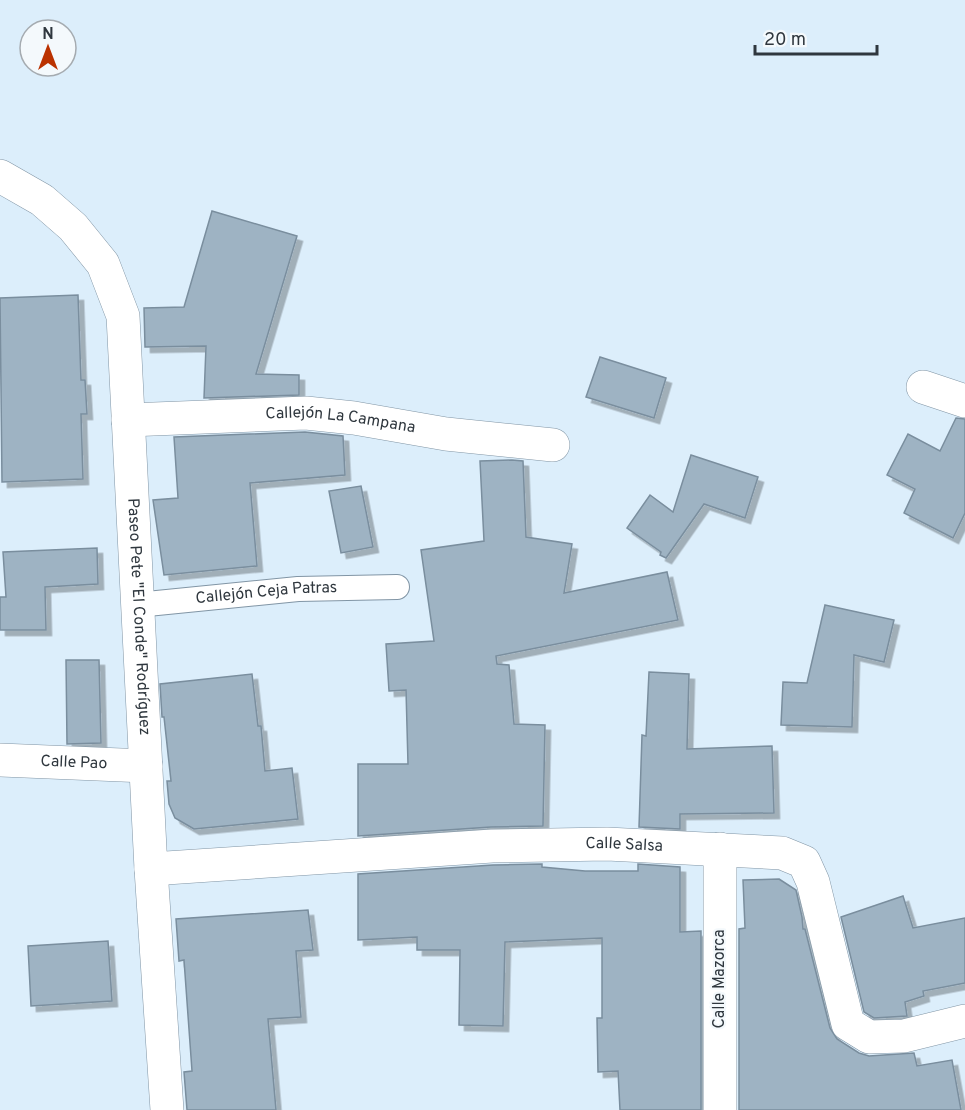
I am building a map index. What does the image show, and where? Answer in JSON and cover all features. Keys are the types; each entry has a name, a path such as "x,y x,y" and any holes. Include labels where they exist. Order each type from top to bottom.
{"street":[{"name":"Paseo Pete \"El Conde\" Rodríguez","path":"0,176 42,200 73,227 103,264 123,316 151,869 167,1110"},
{"path":"923,387 965,401"},
{"name":"Callejón La Campana","path":"128,420 306,413 354,418 447,434 553,445"},
{"name":"Calle Pao","path":"0,760 146,766"},
{"name":"Calle Salsa","path":"151,869 492,846 608,844 782,854 804,862 813,882 848,1024 868,1037 904,1036 965,1021"},
{"name":"Calle Mazorca","path":"720,849 720,1110"}],"lane":[{"name":"Callejón Ceja Patras","path":"137,605 298,589 397,587"}],"building":[{"path":"212,211 297,236 256,374 299,375 299,395 204,398 206,346 145,347 144,308 184,307"},
{"path":"78,295 81,380 85,380 87,414 81,414 83,479 2,482 0,298"},
{"path":"600,357 666,378 654,418 586,397"},
{"path":"956,418 965,419 965,513 953,538 904,513 915,489 887,475 908,434 940,451"},
{"path":"305,432 343,436 345,475 250,483 257,566 164,575 153,500 178,498 174,437"},
{"path":"691,455 758,477 745,518 704,504 666,558 627,528 650,495 673,512"},
{"path":"480,461 523,461 526,537 572,544 564,593 667,572 678,620 496,656 497,664 509,665 514,724 545,725 543,826 491,827 358,836 358,764 408,764 406,690 389,691 386,644 434,641 421,550 484,541"},
{"path":"361,486 373,547 341,553 329,491"},
{"path":"97,548 98,584 45,587 46,630 0,630 0,597 6,597 3,552"},
{"path":"825,605 894,620 884,662 854,655 852,727 781,725 783,682 807,683"},
{"path":"66,660 99,660 101,743 67,744"},
{"path":"649,672 689,674 687,749 772,746 774,813 680,814 680,829 639,827 642,735 646,736"},
{"path":"252,674 258,726 261,726 265,771 292,768 298,819 194,829 175,818 169,804 167,781 171,781 160,684"},
{"path":"542,864 542,867 585,871 638,871 638,864 680,867 680,932 701,931 701,1110 620,1110 618,1071 598,1072 597,1018 602,1018 602,938 505,942 503,1026 459,1025 460,950 417,950 417,937 358,940 358,874"},
{"path":"779,879 796,890 803,929 805,929 830,1028 837,1039 859,1053 869,1056 914,1053 917,1066 952,1060 961,1110 739,1110 739,929 745,928 743,880"},
{"path":"903,896 913,928 965,918 965,983 923,991 924,996 905,1002 907,1016 874,1018 864,1012 841,917"},
{"path":"308,910 313,950 296,951 301,1017 268,1019 276,1110 187,1110 184,1072 192,1071 184,960 179,961 176,919"},
{"path":"108,941 112,1001 31,1006 28,946"}]}
